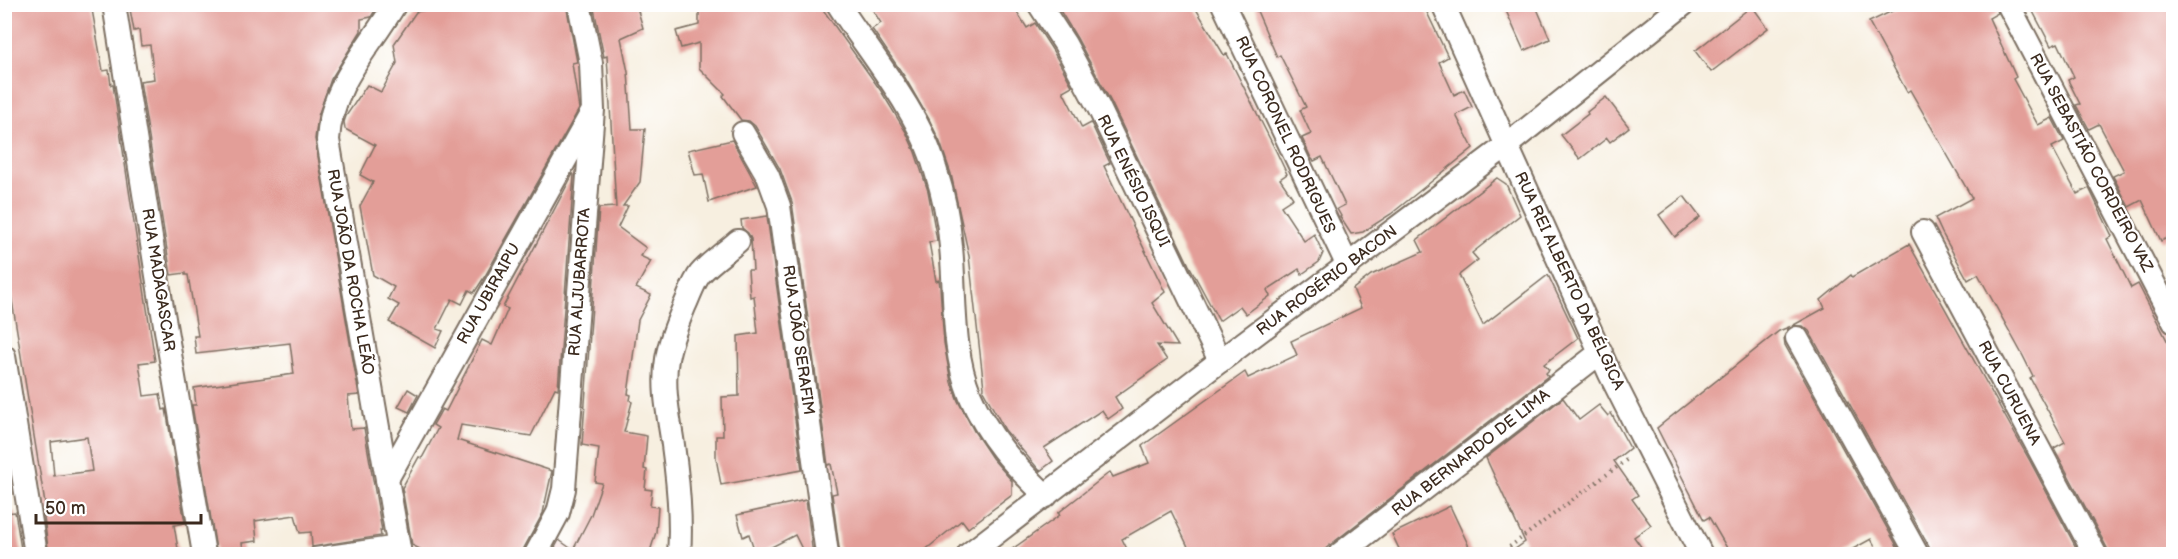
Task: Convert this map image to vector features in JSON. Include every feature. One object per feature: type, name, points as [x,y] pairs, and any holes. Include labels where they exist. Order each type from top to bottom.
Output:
[{"type":"street","name":"RUA MADAGASCAR","points":[[114,4],[204,555]]},
{"type":"street","name":"RUA JOÃO DA ROCHA LEÃO","points":[[395,4],[352,69],[337,98],[329,119],[328,140],[399,548]]},
{"type":"street","name":"RUA ALJUBARROTA","points":[[536,555],[558,513],[564,489],[593,110],[591,63],[579,4]]},
{"type":"street","points":[[838,4],[912,115],[935,165],[948,220],[957,342],[970,394],[994,438],[1014,465],[1046,496]]},
{"type":"street","name":"RUA ENÉSIO ISQUI","points":[[1039,4],[1065,44],[1099,108],[1220,361]]},
{"type":"street","name":"RUA CORONEL RODRIGUES","points":[[1223,4],[1348,266]]},
{"type":"street","name":"RUA REI ALBERTO DA BÉLGICA","points":[[1443,4],[1601,352],[1701,555]]},
{"type":"street","name":"RUA ROGÉRIO BACON","points":[[969,555],[1220,361],[1507,145],[1684,4]]},
{"type":"street","name":"RUA SEBASTIÃO CORDEIRO VAZ","points":[[2008,4],[2174,322]]},
{"type":"street","name":"RUA UBIRAIPU","points":[[387,479],[593,110]]},
{"type":"street","name":"RUA JOÃO SERAFIM","points":[[742,133],[768,176],[779,206],[827,555]]},
{"type":"street","name":"RUA CURUENA","points":[[1923,232],[2094,555]]},
{"type":"street","points":[[679,555],[681,537],[678,483],[665,394],[667,361],[678,321],[699,276],[708,265],[721,258],[738,241]]},
{"type":"street","points":[[1797,338],[1917,555]]},
{"type":"street","name":"RUA BERNARDO DE LIMA","points":[[1340,555],[1601,352]]},
{"type":"street","points":[[4,356],[36,555]]},
{"type":"lane","points":[[315,555],[399,548]]},
{"type":"path","points":[[1500,555],[1647,446]]},
{"type":"building","points":[[4,4],[91,4],[103,71],[109,70],[111,85],[113,85],[155,361],[139,363],[144,396],[160,394],[163,410],[166,409],[185,523],[174,525],[179,555],[49,555],[43,510],[46,510],[4,251]],"holes":[[[87,437],[92,471],[54,476],[51,442]]]},
{"type":"building","points":[[129,4],[379,4],[371,17],[361,19],[361,31],[331,79],[318,116],[315,139],[359,395],[348,396],[351,429],[364,428],[381,536],[312,547],[311,532],[300,533],[295,515],[255,521],[257,541],[242,543],[244,555],[217,555],[192,405],[196,405],[194,388],[294,374],[290,343],[196,354],[194,336],[198,336],[188,275],[185,273],[171,275],[140,81],[154,79],[150,45],[141,46],[139,30],[134,31]]},
{"type":"building","points":[[435,4],[566,4],[577,62],[572,63],[579,109],[474,293],[469,290],[462,304],[452,299],[437,329],[443,331],[435,348],[389,322],[399,305],[388,299],[394,287],[373,275],[360,206],[373,182],[360,175],[375,145],[345,129],[344,122],[367,85],[381,92],[397,63],[394,44],[416,12],[436,8]]},
{"type":"building","points":[[593,4],[636,4],[643,28],[621,38],[628,72],[632,129],[645,129],[640,182],[623,206],[628,206],[618,227],[646,248],[640,256],[651,261],[636,288],[651,295],[638,320],[628,394],[631,395],[632,402],[624,432],[647,436],[645,489],[652,490],[650,506],[658,507],[656,532],[649,555],[551,555],[559,540],[573,550],[591,515],[602,483],[595,482],[599,448],[582,445],[599,208],[616,207],[607,56],[604,57]]},
{"type":"building","points":[[699,4],[819,4],[881,91],[906,132],[915,152],[928,191],[937,241],[929,242],[936,281],[939,280],[944,343],[951,382],[974,431],[992,458],[1012,481],[1012,495],[968,528],[962,520],[919,555],[840,555],[832,494],[837,493],[831,464],[828,465],[792,202],[780,169],[755,126],[749,121],[741,120],[723,96],[725,94],[699,68],[699,43],[681,48],[676,31],[699,25]]},
{"type":"building","points":[[869,4],[1012,4],[1027,28],[1035,23],[1072,86],[1063,91],[1082,128],[1091,123],[1110,163],[1104,166],[1165,292],[1152,303],[1178,346],[1157,345],[1167,360],[1115,397],[1122,409],[1108,419],[1102,410],[1044,448],[1053,461],[1040,471],[1005,430],[983,390],[969,256],[951,174],[929,119],[904,76],[872,29],[881,23]]},
{"type":"building","points":[[1067,4],[1193,4],[1224,55],[1227,54],[1276,151],[1287,174],[1280,179],[1293,198],[1281,206],[1304,241],[1314,234],[1323,253],[1319,262],[1302,274],[1299,269],[1267,290],[1270,296],[1246,314],[1240,306],[1219,321],[1189,265],[1111,102],[1059,9]]},
{"type":"building","points":[[1254,4],[1423,4],[1448,57],[1439,62],[1454,95],[1464,90],[1472,107],[1456,115],[1473,148],[1391,214],[1363,232],[1351,234],[1337,209],[1345,205],[1322,157],[1314,161],[1302,138],[1311,134],[1300,110],[1306,107],[1280,55],[1277,57]]},
{"type":"building","points":[[1503,4],[1535,4],[1550,39],[1524,51]]},
{"type":"building","points":[[1907,4],[1995,4],[1998,13],[1989,18],[2016,77],[2013,79],[2038,125],[2052,118],[2064,141],[2052,147],[2077,194],[2089,188],[2112,236],[2107,239],[2131,288],[2138,284],[2174,354],[2174,555],[2108,555],[2107,548],[2054,448],[2065,442],[2030,378],[2033,376],[2023,356],[1978,274],[1968,280],[1942,233],[1935,218],[1972,198],[1910,90],[1907,92],[1869,22]]},
{"type":"building","points":[[2029,4],[2174,4],[2174,235],[2161,241],[2142,200],[2129,207],[2113,176],[2124,171],[2099,124],[2089,129],[2076,105],[2080,104],[2068,80],[2074,77],[2058,43],[2051,46]]},
{"type":"building","points":[[1752,6],[1768,28],[1711,72],[1695,51]]},
{"type":"building","points":[[1606,97],[1629,127],[1610,142],[1607,138],[1580,159],[1561,135]]},
{"type":"building","points":[[732,140],[757,186],[709,202],[703,174],[695,175],[688,150]]},
{"type":"building","points":[[573,174],[558,389],[555,388],[531,436],[461,425],[457,440],[552,471],[543,513],[524,548],[523,555],[431,555],[412,545],[402,488],[419,457],[422,458],[438,428],[433,425],[442,409],[446,411],[482,340],[492,345],[508,309],[503,307]]},
{"type":"building","points":[[1497,178],[1506,184],[1520,215],[1472,253],[1478,260],[1459,275],[1483,325],[1548,275],[1578,338],[1544,364],[1549,370],[1546,373],[1548,376],[1318,555],[1226,555],[1223,548],[1211,555],[1192,555],[1171,511],[1122,539],[1130,555],[1060,555],[1058,550],[1049,555],[1004,555],[1060,515],[1058,513],[1110,472],[1113,477],[1149,463],[1142,446],[1245,372],[1248,378],[1297,355],[1291,341],[1361,308],[1353,289],[1371,275],[1423,252],[1417,240]]},
{"type":"building","points":[[1684,196],[1700,217],[1675,237],[1659,215]]},
{"type":"building","points":[[767,216],[802,470],[721,485],[716,458],[716,436],[723,436],[722,397],[739,396],[738,336],[758,333],[754,296],[750,297],[748,270],[753,270],[751,239],[742,228],[741,220]]},
{"type":"building","points":[[1909,244],[2080,555],[1930,555],[1929,547],[1809,331],[1803,326],[1792,326],[1825,308],[1821,300],[1851,275],[1852,277]]},
{"type":"building","points":[[1789,327],[1784,337],[1785,345],[1902,555],[1880,555],[1871,539],[1842,555],[1731,555],[1709,517],[1704,520],[1657,428],[1779,331]]},
{"type":"building","points":[[408,389],[418,395],[409,412],[398,407]]},
{"type":"building","points":[[1563,398],[1579,420],[1599,405],[1608,416],[1611,413],[1630,448],[1614,461],[1638,495],[1632,499],[1651,525],[1634,537],[1647,555],[1507,555],[1525,542],[1486,458]]},
{"type":"building","points":[[806,500],[813,555],[805,555],[795,535],[756,555],[749,534],[743,537],[737,515]]},
{"type":"building","points":[[1450,506],[1473,555],[1402,555],[1392,534]]},
{"type":"building","points":[[15,512],[22,555],[4,555],[4,513]]}]
